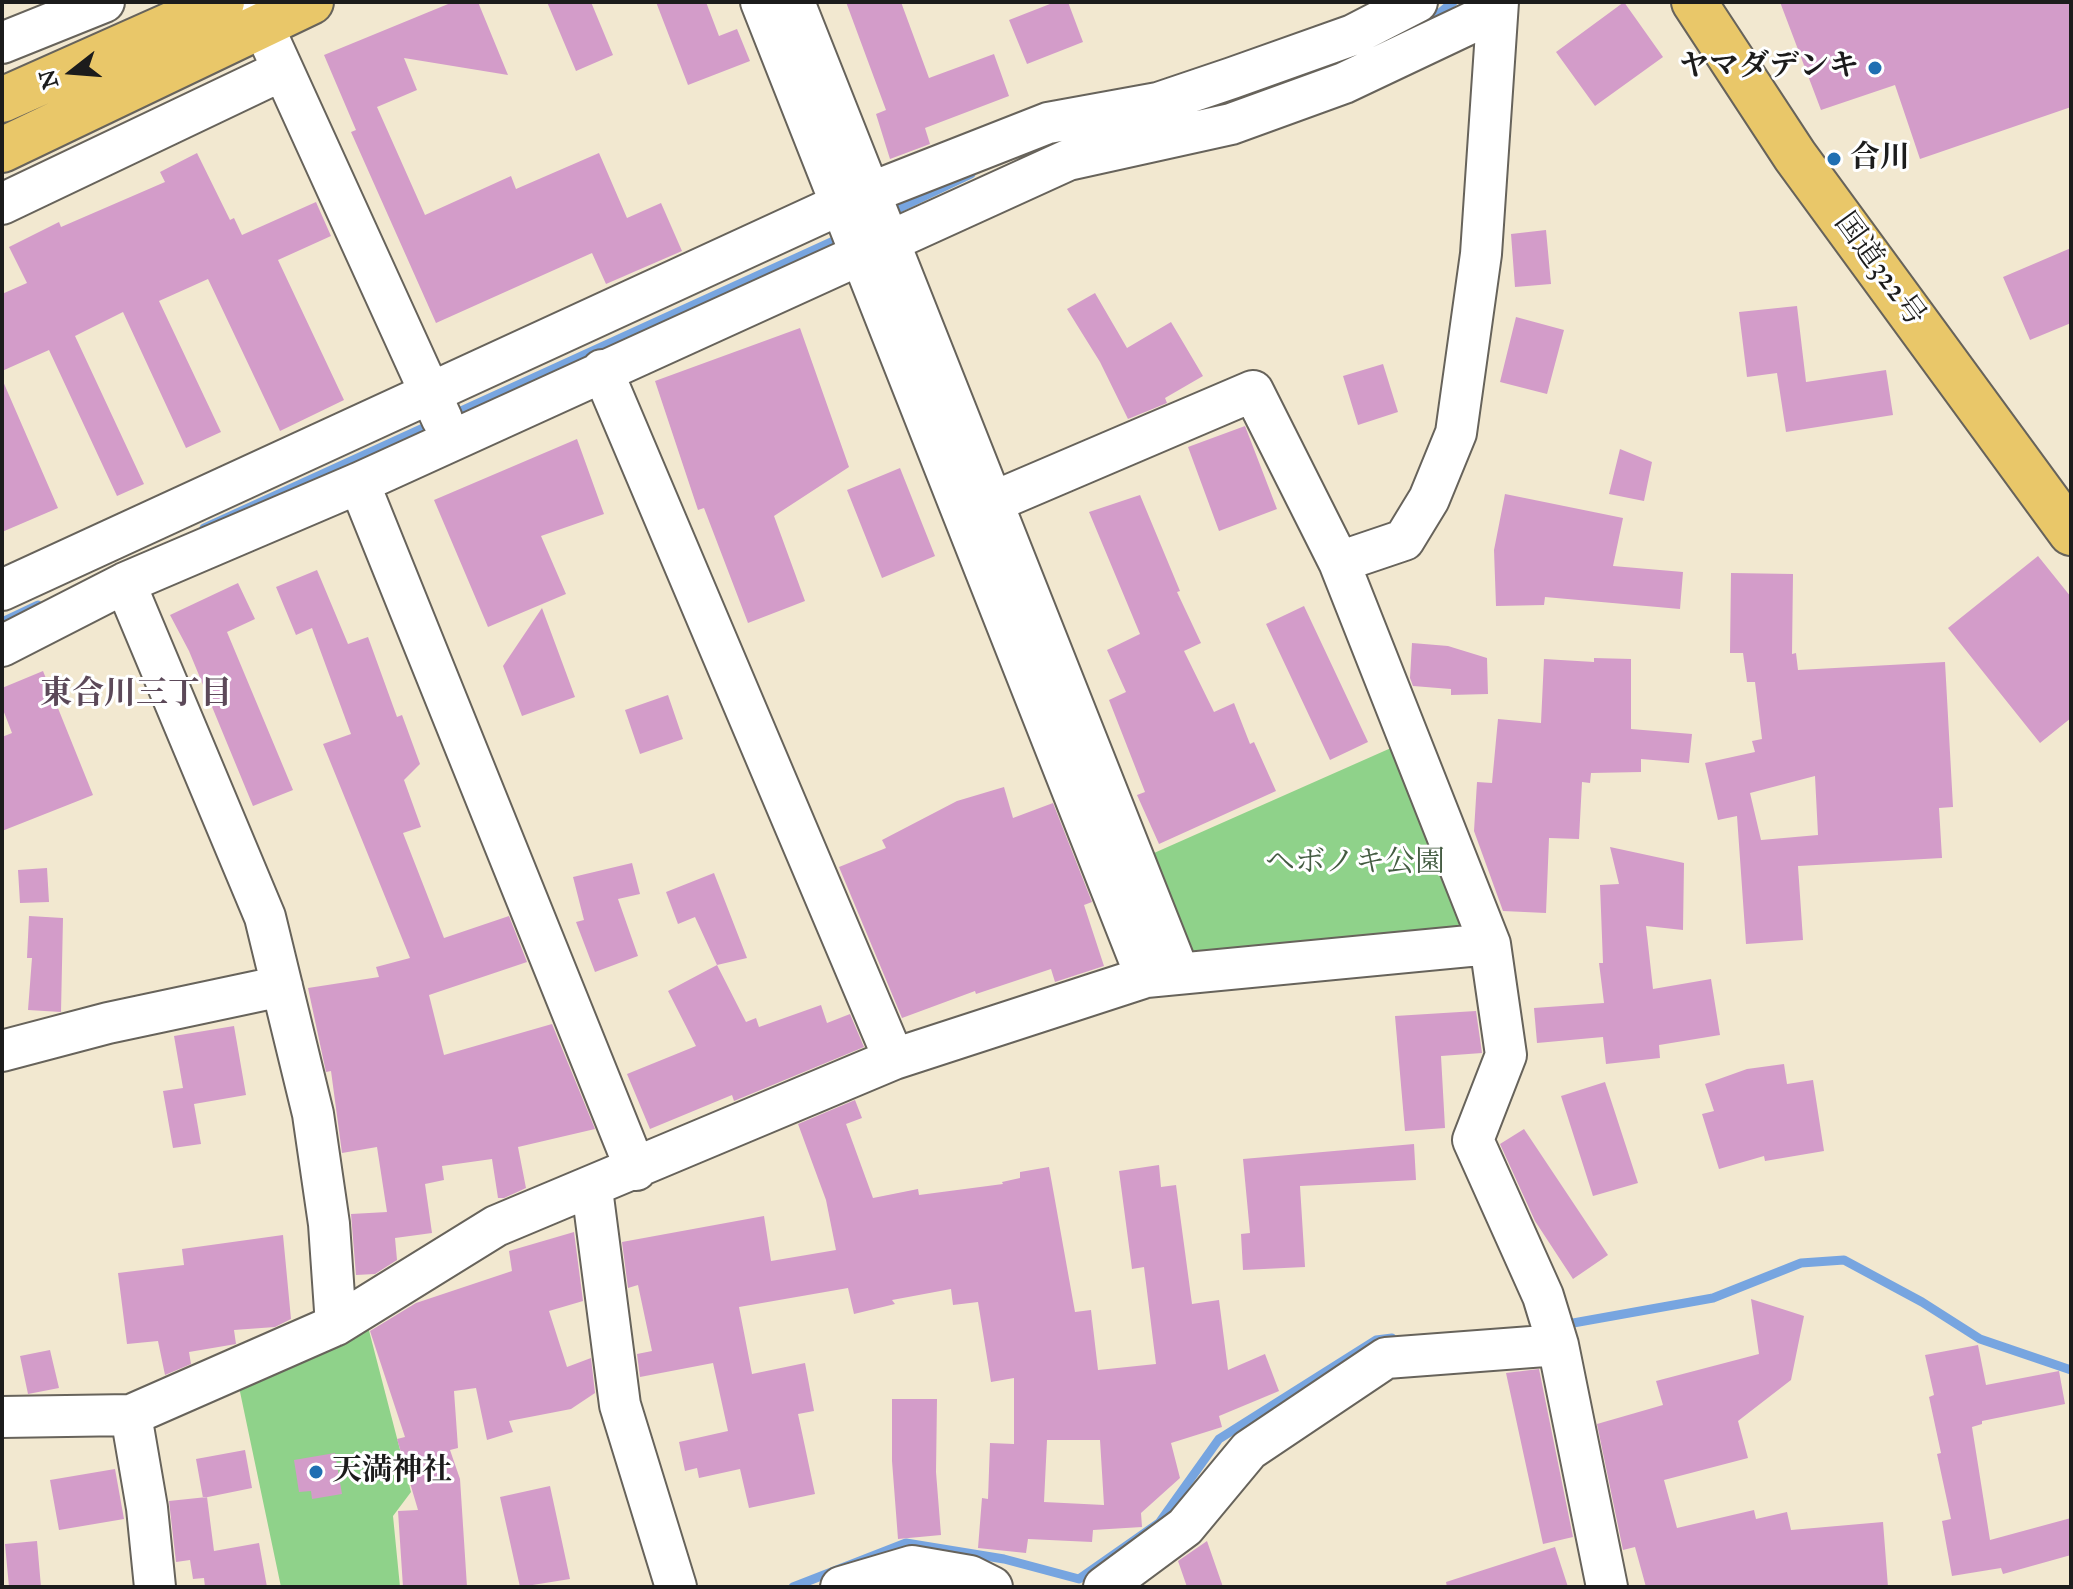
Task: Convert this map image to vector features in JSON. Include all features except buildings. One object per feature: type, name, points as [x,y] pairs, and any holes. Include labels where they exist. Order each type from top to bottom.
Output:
[{"type":"highway","points":[[2,100],[222,2]]},
{"type":"highway","points":[[2,150],[257,13],[311,2]]},
{"type":"highway","name":"国道322号","points":[[1694,2],[1795,156],[2071,533]]},
{"type":"street","points":[[2,43],[104,2]]},
{"type":"street","points":[[761,2],[856,202],[980,508],[1162,975]]},
{"type":"street","points":[[794,2],[856,202]]},
{"type":"street","points":[[2,590],[856,202],[1048,123],[1158,103],[1353,35],[1417,2]]},
{"type":"street","points":[[2,646],[125,583],[359,483],[873,244],[1068,160],[1231,124],[1344,83],[1497,6]]},
{"type":"street","points":[[1339,562],[1404,540],[1429,499],[1456,433],[1481,254],[1497,6]]},
{"type":"street","points":[[257,13],[452,441]]},
{"type":"street","points":[[2,204],[283,70]]},
{"type":"street","points":[[602,370],[894,1059]]},
{"type":"street","points":[[980,508],[1253,391],[1339,562],[1490,944],[1506,1055],[1473,1140],[1543,1296],[1558,1345],[1607,1587]]},
{"type":"street","points":[[359,483],[636,1170]]},
{"type":"street","points":[[125,583],[265,917],[313,1114],[329,1224],[336,1325]]},
{"type":"street","points":[[2,1417],[131,1415],[336,1325],[496,1226],[592,1189],[894,1059],[1162,975],[1490,944]]},
{"type":"street","points":[[2,1051],[108,1023],[282,986]]},
{"type":"street","points":[[592,1189],[620,1405],[676,1587]]},
{"type":"street","points":[[1104,1587],[1185,1527],[1249,1450],[1386,1358],[1558,1345]]},
{"type":"street","points":[[131,1415],[147,1508],[155,1587]]},
{"type":"street","points":[[841,1587],[912,1566],[977,1583]]},
{"type":"green space","name":"ヘボノキ公園","points":[[1409,740],[1490,944],[1160,974],[1127,865]]},
{"type":"green space","points":[[366,1319],[411,1492],[393,1516],[400,1587],[281,1587],[235,1368]]},
{"type":"waterway","points":[[1387,39],[1429,22],[1453,2]]},
{"type":"waterway","points":[[887,214],[971,174]]},
{"type":"waterway","points":[[452,415],[842,237]]},
{"type":"waterway","points":[[204,528],[434,423]]},
{"type":"waterway","points":[[2,622],[38,605]]},
{"type":"waterway","points":[[1562,1325],[1713,1298],[1801,1263],[1844,1260],[1922,1302],[1980,1339],[2071,1370]]},
{"type":"waterway","points":[[793,1587],[906,1543],[1004,1559],[1079,1579],[1159,1523],[1219,1439],[1376,1340],[1392,1338]]},
{"type":"place","name":"ヤマダデンキ","points":[[1875,68]]},
{"type":"place","name":"合川","points":[[1834,159]]},
{"type":"place","name":"天満神社","points":[[316,1472]]},
{"type":"district","name":"東合川三丁目","points":[[136,695]]}]
